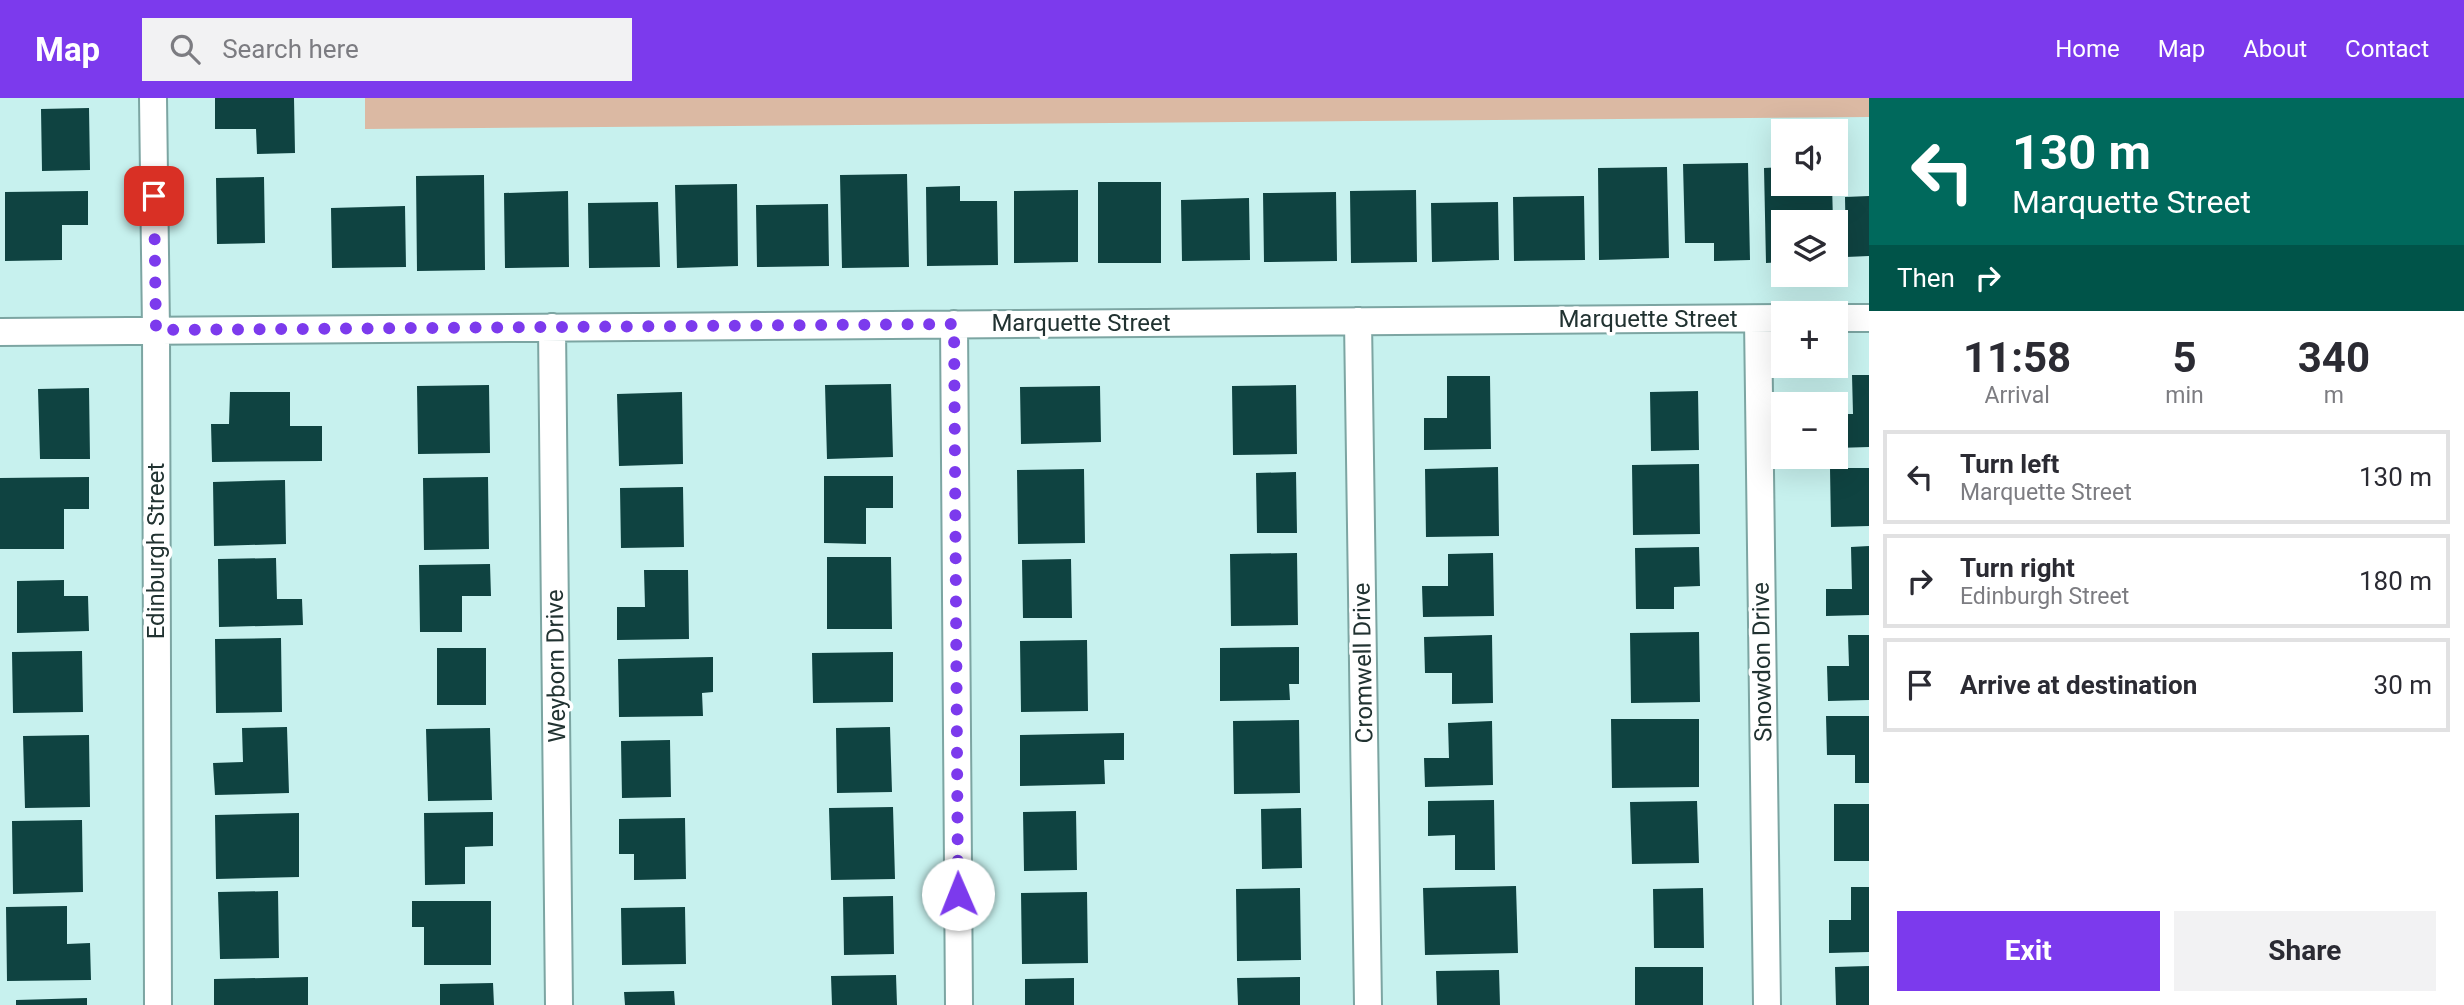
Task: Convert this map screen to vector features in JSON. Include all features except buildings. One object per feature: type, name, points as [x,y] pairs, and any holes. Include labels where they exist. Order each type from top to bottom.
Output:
[{"type":"street","name":"Edinburgh Street","points":[[153,98],[158,1005]]},
{"type":"street","points":[[1848,318],[1869,318]]},
{"type":"street","name":"Marquette Street","points":[[0,332],[1770,319]]},
{"type":"street","name":"Snowdon Drive","points":[[1766,1005],[1770,319]]},
{"type":"street","name":"Cromwell Drive","points":[[1357,321],[1368,1005]]},
{"type":"street","points":[[954,324],[959,1005]]},
{"type":"street","name":"Weyborn Drive","points":[[552,327],[559,1005]]},
{"type":"shaded area","points":[[365,98],[1869,98],[1869,117],[365,129]]},
{"type":"route","points":[[154,196],[156,330],[954,324],[958,894]]}]
